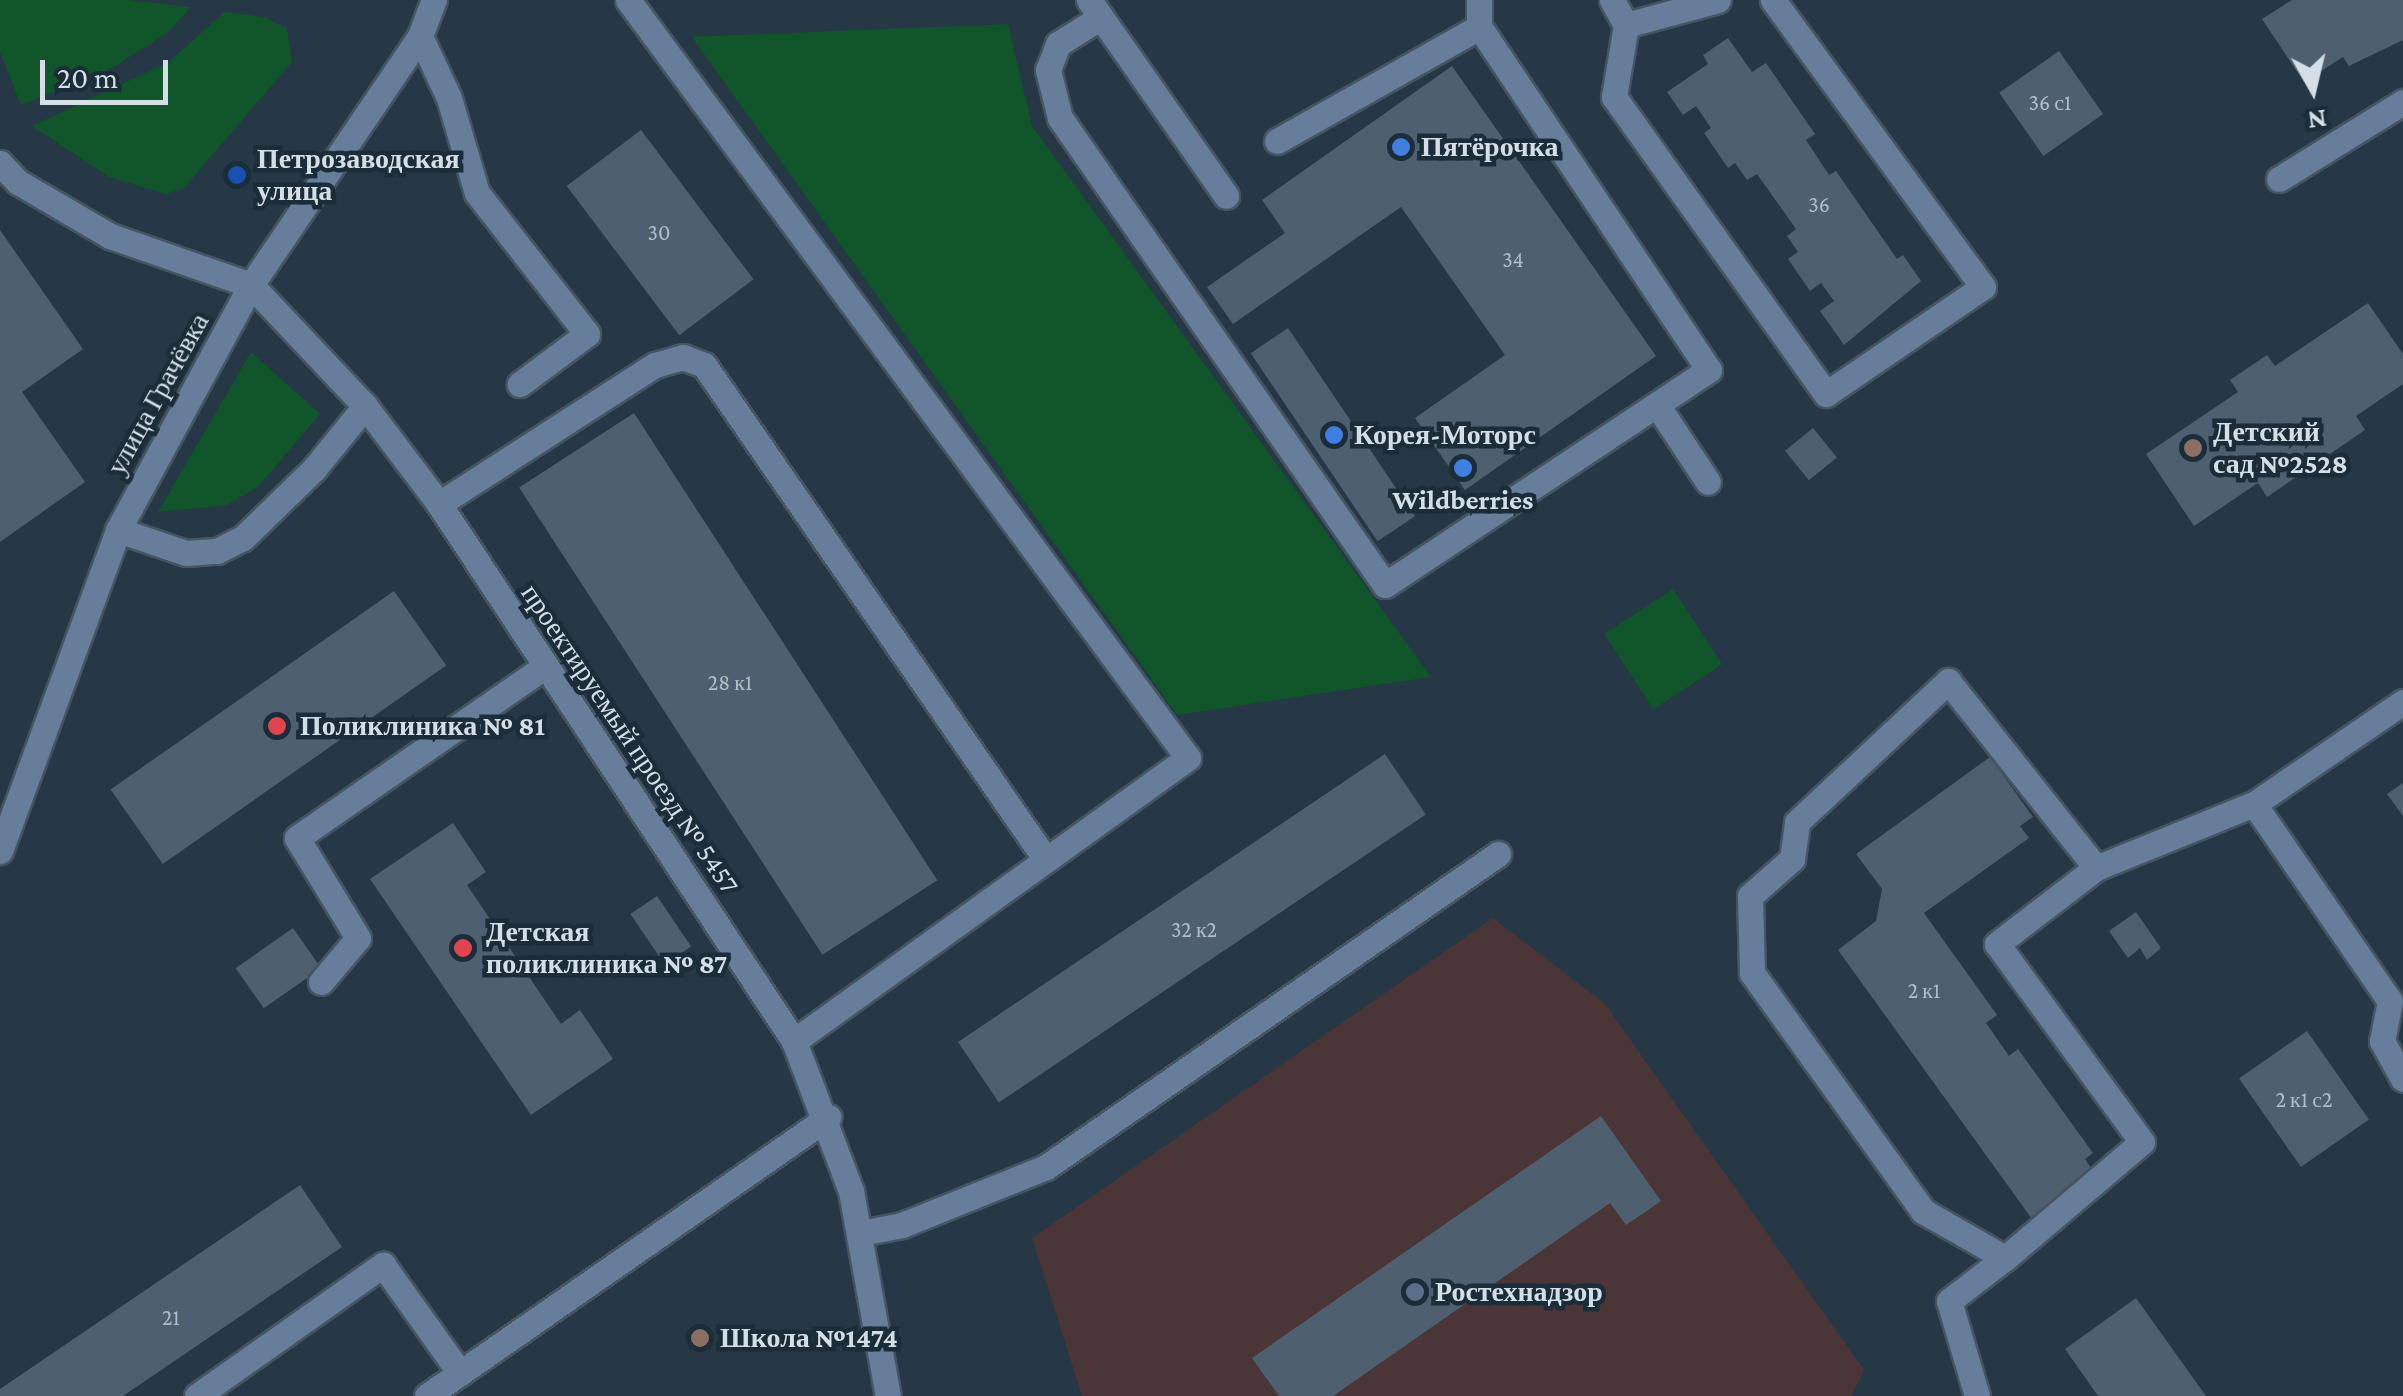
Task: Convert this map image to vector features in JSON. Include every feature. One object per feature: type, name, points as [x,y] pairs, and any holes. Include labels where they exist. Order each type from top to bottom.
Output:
[{"type":"street","name":"улица Грачёвка","points":[[0,851],[118,530],[251,285],[420,36],[434,0]]},
{"type":"street","points":[[628,0],[1188,758],[1044,857],[794,1041]]},
{"type":"street","points":[[1226,196],[1095,8],[1058,44],[1048,70],[1060,118],[1385,585],[1710,370],[1479,27],[1479,0]]},
{"type":"street","points":[[1612,0],[1626,25],[1614,97],[1826,394],[1982,287],[1773,0]]},
{"type":"street","points":[[1626,25],[1718,0]]},
{"type":"street","points":[[1277,141],[1479,27]]},
{"type":"street","points":[[420,36],[449,98],[477,193],[586,334],[520,384]]},
{"type":"street","points":[[2279,179],[2403,102]]},
{"type":"street","points":[[0,163],[18,182],[110,236],[251,285]]},
{"type":"street","name":"проектируемый проезд № 5457","points":[[251,285],[365,406],[439,504],[794,1041],[828,1117],[861,1233],[888,1396]]},
{"type":"street","points":[[439,504],[654,366],[683,357],[704,365],[1044,857]]},
{"type":"street","points":[[1657,404],[1708,482]]},
{"type":"street","points":[[118,530],[186,553],[217,552],[243,538],[314,469],[365,406]]},
{"type":"street","points":[[321,982],[358,938],[297,838],[545,666]]},
{"type":"street","points":[[2004,1258],[1923,1211],[1752,973],[1750,896],[1792,858],[1797,822],[1948,681],[2096,868]]},
{"type":"street","points":[[1977,1396],[1949,1301],[2142,1142],[1997,944],[2096,868],[2254,804],[2403,702]]},
{"type":"street","points":[[2254,804],[2396,996],[2382,1041],[2403,1079]]},
{"type":"street","points":[[861,1233],[902,1226],[1046,1167],[1498,854]]},
{"type":"street","points":[[427,1396],[828,1117]]},
{"type":"street","points":[[197,1396],[383,1265],[460,1373]]},
{"type":"shaded area","points":[[1493,918],[1605,1004],[1864,1370],[1851,1396],[1082,1396],[1032,1238]]},
{"type":"green space","points":[[0,0],[129,0],[191,7],[170,31],[112,68],[21,105],[0,52]]},
{"type":"green space","points":[[224,12],[265,17],[287,29],[292,62],[184,188],[166,194],[109,177],[32,126],[169,62]]},
{"type":"green space","points":[[1008,24],[1032,126],[1431,677],[1177,715],[692,37]]},
{"type":"green space","points":[[251,352],[320,414],[259,486],[227,505],[158,512]]},
{"type":"green space","points":[[1673,589],[1722,664],[1653,709],[1604,634]]},
{"type":"building","points":[[2292,0],[2403,0],[2403,40],[2349,66],[2343,57],[2304,82],[2262,19]]},
{"type":"building","points":[[1728,38],[1752,72],[1766,63],[1815,134],[1806,140],[1829,175],[1836,171],[1897,259],[1903,255],[1921,281],[1844,345],[1820,311],[1834,301],[1821,283],[1810,291],[1788,259],[1798,252],[1787,236],[1796,229],[1757,174],[1747,180],[1735,163],[1728,168],[1704,133],[1711,128],[1696,106],[1683,115],[1667,92],[1708,64],[1703,55]]},
{"type":"building","points":[[2059,51],[2103,114],[2043,156],[1999,93]]},
{"type":"building","points":[[1452,66],[1656,356],[1465,490],[1415,418],[1505,355],[1401,207],[1233,324],[1207,287],[1285,233],[1262,200]]},
{"type":"building","points":[[641,130],[754,279],[679,335],[567,186]]},
{"type":"building","points":[[0,230],[83,349],[22,392],[85,482],[0,542]]},
{"type":"building","points":[[2368,303],[2403,354],[2403,384],[2356,416],[2365,430],[2267,497],[2258,483],[2194,526],[2146,454],[2238,392],[2230,380],[2267,355],[2275,366]]},
{"type":"building","name":"Корея-Моторс","points":[[1288,328],[1415,516],[1378,541],[1251,353]]},
{"type":"building","points":[[634,413],[937,880],[822,955],[519,488]]},
{"type":"building","points":[[1813,428],[1837,458],[1809,480],[1785,451]]},
{"type":"building","name":"Поликлиника № 81","points":[[394,591],[446,666],[163,864],[111,789]]},
{"type":"building","points":[[1385,754],[1426,815],[999,1103],[958,1042]]},
{"type":"building","points":[[1990,757],[2033,817],[2020,826],[2029,838],[1924,913],[1997,1015],[1986,1023],[2009,1056],[2018,1049],[2093,1153],[2085,1159],[2095,1174],[2032,1219],[1838,950],[1876,921],[1882,889],[1856,854]]},
{"type":"building","points":[[2403,783],[2403,816],[2387,794]]},
{"type":"building","name":"Детская поликлиника № 87","points":[[453,823],[486,872],[467,885],[561,1024],[580,1010],[613,1059],[531,1115],[370,879]]},
{"type":"building","points":[[657,896],[691,947],[665,964],[630,914]]},
{"type":"building","points":[[2136,912],[2161,948],[2147,960],[2140,948],[2128,958],[2109,931]]},
{"type":"building","points":[[293,928],[321,968],[264,1008],[236,968]]},
{"type":"building","points":[[2307,1031],[2369,1119],[2301,1167],[2239,1079]]},
{"type":"building","name":"Ростехнадзор","points":[[1601,1116],[1661,1201],[1626,1225],[1610,1203],[1333,1396],[1279,1396],[1252,1358]]},
{"type":"building","points":[[300,1185],[342,1247],[123,1396],[0,1396],[0,1389]]},
{"type":"building","points":[[2136,1298],[2206,1396],[2098,1396],[2065,1349]]},
{"type":"place","name":"Пятёрочка","points":[[1401,147]]},
{"type":"place","name":"Петрозаводская улица","points":[[237,175]]},
{"type":"place","name":"Корея-Моторс","points":[[1334,435]]},
{"type":"place","name":"Детский сад №2528","points":[[2193,448]]},
{"type":"place","name":"Wildberries","points":[[1463,468]]},
{"type":"place","name":"Поликлиника № 81","points":[[277,726]]},
{"type":"place","name":"Детская поликлиника № 87","points":[[463,948]]},
{"type":"place","name":"Ростехнадзор","points":[[1415,1292]]},
{"type":"place","name":"Школа №1474","points":[[700,1338]]}]
